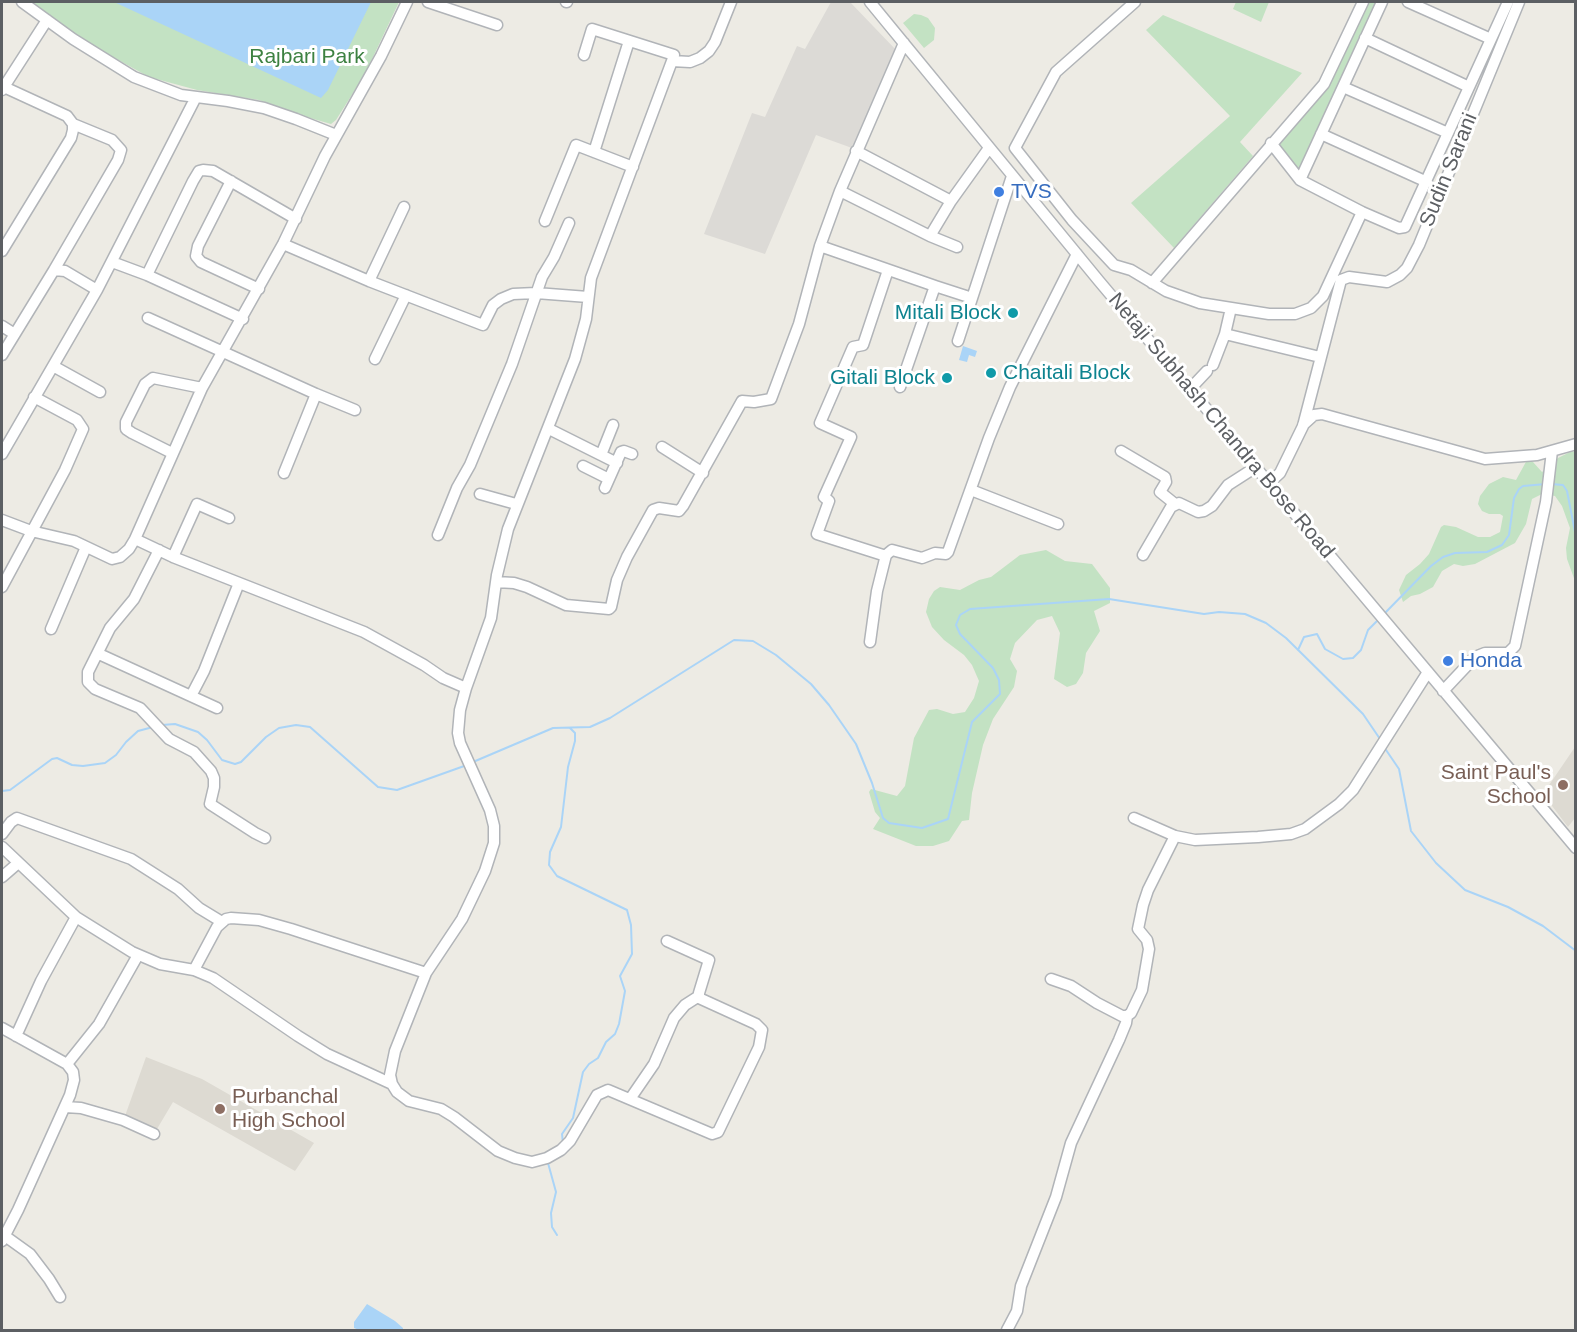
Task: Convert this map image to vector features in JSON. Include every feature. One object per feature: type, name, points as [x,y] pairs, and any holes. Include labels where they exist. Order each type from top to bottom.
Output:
[{"type":"street","points":[[22,2],[73,39],[134,77],[170,92],[264,108],[336,135]]},
{"type":"street","points":[[2,520],[31,531],[67,539],[106,557],[116,559],[125,554],[135,539],[202,388],[243,319],[283,244],[336,135],[381,56],[407,2]]},
{"type":"street","points":[[428,2],[497,25]]},
{"type":"street","points":[[672,61],[690,62],[709,51],[731,2]]},
{"type":"street","points":[[1002,164],[1015,148],[1056,72],[1135,2]]},
{"type":"street","points":[[1152,283],[1271,142],[1324,84],[1362,2]]},
{"type":"street","points":[[1300,180],[1382,2]]},
{"type":"street","points":[[1408,2],[1494,42]]},
{"type":"street","points":[[1271,142],[1300,180],[1362,212],[1403,228],[1408,224],[1469,87],[1494,42],[1507,2]]},
{"type":"street","name":"Sudin Sarani","points":[[1320,357],[1342,279],[1347,277],[1387,282],[1407,268],[1419,245],[1494,42],[1519,2]]},
{"type":"street","name":"Netaji Subhash Chandra Bose Road","points":[[874,4],[1099,281],[1575,848]]},
{"type":"street","points":[[2,355],[118,160],[121,150],[112,140],[73,124],[67,116],[3,89],[47,20]]},
{"type":"street","points":[[584,55],[592,29],[674,55],[600,253],[575,359],[549,429],[516,504],[502,554],[490,618],[466,688],[458,724],[460,743],[492,816],[495,831],[494,843],[486,871],[462,919],[426,973],[395,1051],[390,1075],[392,1084],[397,1092],[409,1101],[449,1113],[498,1151],[522,1160],[537,1161],[561,1150],[570,1140],[597,1095],[608,1090],[712,1134],[721,1128],[759,1047],[762,1030],[756,1024],[704,1001],[699,996]]},
{"type":"street","points":[[1365,38],[1469,87]]},
{"type":"street","points":[[594,152],[629,41]]},
{"type":"street","points":[[496,582],[514,583],[527,587],[566,605],[609,609],[617,580],[627,557],[653,510],[659,508],[679,511],[689,498],[742,401],[754,402],[771,399],[799,324],[820,246],[840,191],[904,43]]},
{"type":"street","points":[[1343,87],[1448,133]]},
{"type":"street","points":[[2,454],[97,291],[196,97]]},
{"type":"street","points":[[2,251],[71,138],[73,124]]},
{"type":"street","points":[[1321,134],[1427,182]]},
{"type":"street","points":[[545,222],[576,145],[633,167]]},
{"type":"street","points":[[930,236],[951,201],[989,148]]},
{"type":"street","points":[[1015,148],[1071,220],[1114,265],[1131,270],[1166,291],[1200,303],[1269,314],[1287,314],[1311,308],[1323,296],[1331,282],[1362,212]]},
{"type":"street","points":[[856,151],[951,201]]},
{"type":"street","points":[[147,274],[199,171],[208,169],[296,219]]},
{"type":"street","points":[[958,341],[1012,176]]},
{"type":"street","points":[[231,182],[198,246],[196,256],[201,262],[259,289]]},
{"type":"street","points":[[840,191],[957,247]]},
{"type":"street","points":[[369,281],[404,207]]},
{"type":"street","points":[[438,535],[452,498],[470,465],[516,352],[536,293],[569,223]]},
{"type":"street","points":[[283,244],[406,296],[483,325],[493,305],[513,294],[536,293],[588,297]]},
{"type":"street","points":[[820,246],[972,298]]},
{"type":"street","points":[[870,642],[877,591],[886,556],[892,550],[922,558],[935,553],[946,554],[1010,387],[1077,254]]},
{"type":"street","points":[[112,262],[147,274],[243,319]]},
{"type":"street","points":[[1099,281],[1114,265]]},
{"type":"street","points":[[54,270],[65,271],[97,291]]},
{"type":"street","points":[[886,556],[817,534],[829,501],[824,497],[851,437],[820,423],[853,347],[862,345],[888,270]]},
{"type":"street","points":[[900,387],[935,286]]},
{"type":"street","points":[[375,359],[406,296]]},
{"type":"street","points":[[1190,389],[1210,368],[1225,334],[1231,308]]},
{"type":"street","points":[[148,318],[356,410]]},
{"type":"street","points":[[2,326],[13,333]]},
{"type":"street","points":[[1225,334],[1320,357],[1303,426],[1280,473],[1269,483]]},
{"type":"street","points":[[53,366],[100,392]]},
{"type":"street","points":[[172,453],[129,431],[126,422],[145,384],[153,378],[202,388]]},
{"type":"street","points":[[284,473],[316,394]]},
{"type":"street","points":[[2,587],[65,470],[83,429],[77,420],[34,397]]},
{"type":"street","points":[[1307,410],[1485,459],[1537,455],[1575,444]]},
{"type":"street","points":[[1303,426],[1314,415],[1322,414]]},
{"type":"street","points":[[601,455],[613,425]]},
{"type":"street","points":[[549,429],[617,463]]},
{"type":"street","points":[[662,447],[703,473]]},
{"type":"street","points":[[590,450],[581,470],[607,484],[621,452],[632,454]]},
{"type":"street","points":[[1120,450],[1166,477],[1166,482],[1160,492],[1175,504],[1184,505],[1198,512],[1212,506],[1228,485],[1256,468]]},
{"type":"street","points":[[1443,691],[1475,657],[1485,652],[1508,653],[1515,646],[1549,485],[1552,451]]},
{"type":"street","points":[[971,490],[1058,524]]},
{"type":"street","points":[[480,494],[516,504]]},
{"type":"street","points":[[173,557],[198,504],[229,518]]},
{"type":"street","points":[[1143,555],[1166,513],[1175,504]]},
{"type":"street","points":[[135,539],[173,557],[364,632],[443,678],[466,688]]},
{"type":"street","points":[[51,630],[86,547]]},
{"type":"street","points":[[159,550],[134,599],[113,623],[88,672],[87,679],[89,684],[136,705],[168,739],[194,752],[211,771],[214,783],[210,804],[265,838]]},
{"type":"street","points":[[190,696],[204,671],[239,583]]},
{"type":"street","points":[[99,654],[217,708]]},
{"type":"street","points":[[1134,818],[1175,836],[1211,841],[1291,834],[1305,829],[1339,804],[1353,790],[1428,672]]},
{"type":"street","points":[[2,834],[11,822],[19,819],[131,859],[178,889],[199,908],[222,922]]},
{"type":"street","points":[[1007,1330],[1017,1311],[1021,1286],[1056,1197],[1071,1143],[1126,1023],[1127,1016],[1136,1005],[1145,978],[1148,944],[1138,926],[1148,890],[1175,836]]},
{"type":"street","points":[[2,848],[76,917],[138,955],[167,966],[194,970],[217,981],[327,1054],[392,1084]]},
{"type":"street","points":[[2,877],[17,864]]},
{"type":"street","points":[[16,1036],[41,981],[76,917]]},
{"type":"street","points":[[194,970],[222,922],[231,918],[259,920],[426,973]]},
{"type":"street","points":[[630,1099],[654,1064],[674,1018],[685,1005],[699,996],[709,960],[667,941]]},
{"type":"street","points":[[67,1064],[105,1014],[138,955]]},
{"type":"street","points":[[1051,979],[1071,986],[1117,1014],[1127,1016]]},
{"type":"street","points":[[2,1028],[67,1064],[73,1072],[74,1080],[65,1107],[3,1239],[30,1254],[50,1279],[60,1298]]},
{"type":"street","points":[[65,1107],[81,1108],[123,1120],[154,1134]]},
{"type":"shaded area","points":[[831,2],[850,2],[897,51],[852,148],[816,135],[765,254],[704,234],[752,113],[765,117],[797,46],[805,49]]},
{"type":"shaded area","name":"Saint Paul's School","points":[[1575,747],[1575,818],[1568,827],[1543,794]]},
{"type":"shaded area","name":"Purbanchal High School","points":[[146,1057],[202,1079],[314,1143],[295,1171],[173,1102],[154,1134],[125,1116]]},
{"type":"green space","name":"Rajbari Park","points":[[29,2],[399,2],[365,74],[336,120],[331,124],[259,100],[197,90],[149,77],[66,31]]},
{"type":"green space","points":[[1236,2],[1269,2],[1261,22],[1233,9]]},
{"type":"green space","points":[[1363,2],[1382,2],[1300,180],[1271,143],[1324,84]]},
{"type":"green space","points":[[914,14],[928,18],[935,28],[934,40],[924,48],[903,23]]},
{"type":"green space","points":[[1163,15],[1302,73],[1240,142],[1253,156],[1174,248],[1131,203],[1230,116],[1146,30]]},
{"type":"green space","points":[[1572,451],[1575,452],[1575,581],[1567,559],[1566,548],[1570,528],[1562,506],[1555,496],[1542,494],[1532,499],[1526,524],[1515,543],[1475,564],[1463,566],[1454,564],[1442,571],[1433,587],[1403,602],[1399,590],[1406,575],[1429,554],[1441,527],[1444,525],[1456,527],[1478,537],[1490,537],[1500,532],[1503,516],[1482,511],[1478,504],[1480,496],[1489,484],[1503,477],[1516,480],[1527,460],[1533,462],[1542,472],[1558,458]]},
{"type":"green space","points":[[1046,550],[1065,561],[1092,564],[1110,588],[1110,603],[1094,611],[1100,631],[1086,653],[1083,673],[1076,684],[1067,687],[1054,679],[1060,633],[1052,616],[1037,620],[1015,643],[1010,659],[1017,671],[1014,687],[993,719],[983,745],[972,793],[969,820],[962,821],[949,841],[933,846],[916,846],[873,829],[880,818],[875,812],[869,792],[871,789],[897,796],[905,786],[914,738],[929,710],[937,709],[953,714],[965,712],[974,698],[979,681],[972,665],[964,655],[944,640],[932,627],[926,612],[929,599],[940,587],[960,590],[979,580],[991,577],[1020,555]]},
{"type":"water","points":[[114,2],[371,2],[328,90],[321,98]]},
{"type":"water","points":[[963,346],[977,351],[975,357],[969,355],[967,362],[959,360]]},
{"type":"water","points":[[367,1304],[395,1321],[403,1330],[354,1328],[354,1322]]},
{"type":"waterway","points":[[1384,614],[1431,566],[1443,557],[1455,553],[1487,552],[1502,545],[1509,535],[1514,498],[1519,489],[1523,486],[1546,484]]},
{"type":"waterway","points":[[1551,484],[1563,485],[1567,491],[1576,537]]},
{"type":"waterway","points":[[473,762],[553,728],[590,727],[610,718],[734,640],[753,641],[776,655],[811,684],[829,705],[856,744],[883,818],[889,823],[922,828],[948,819],[972,722],[1000,694],[999,680],[993,668],[960,634],[956,625],[960,615],[970,609],[1109,599],[1204,614],[1219,612],[1245,614],[1266,623],[1286,638],[1363,714],[1380,739]]},
{"type":"waterway","points":[[1298,650],[1304,637],[1317,634],[1325,649],[1343,659],[1353,658],[1361,650],[1368,630],[1378,620]]},
{"type":"waterway","points":[[2,657],[2,663]]},
{"type":"waterway","points":[[162,725],[175,724],[198,732],[222,760],[235,764],[241,762],[266,737],[279,728],[296,725],[310,727],[378,787],[397,790],[467,765]]},
{"type":"waterway","points":[[2,791],[10,790],[52,759],[57,758],[72,765],[83,766],[105,763],[116,755],[138,731],[153,727]]},
{"type":"waterway","points":[[563,1144],[562,1134],[573,1118],[583,1072],[598,1058],[606,1042],[615,1034],[619,1024],[625,991],[620,976],[632,954],[631,925],[627,910],[557,876],[549,865],[550,852],[561,827],[568,767],[575,741],[575,733],[570,728]]},
{"type":"waterway","points":[[1384,747],[1399,769],[1411,831],[1436,863],[1465,890],[1508,907],[1543,926],[1576,951]]},
{"type":"waterway","points":[[550,1161],[548,1163],[556,1192],[551,1213],[552,1227],[557,1235]]},
{"type":"place","name":"TVS","points":[[999,192]]},
{"type":"place","name":"Mitali Block","points":[[1013,313]]},
{"type":"place","name":"Chaitali Block","points":[[991,373]]},
{"type":"place","name":"Gitali Block","points":[[947,378]]},
{"type":"place","name":"Honda","points":[[1448,661]]},
{"type":"place","name":"Saint Paul's School","points":[[1563,785]]},
{"type":"place","name":"Purbanchal High School","points":[[220,1109]]}]
